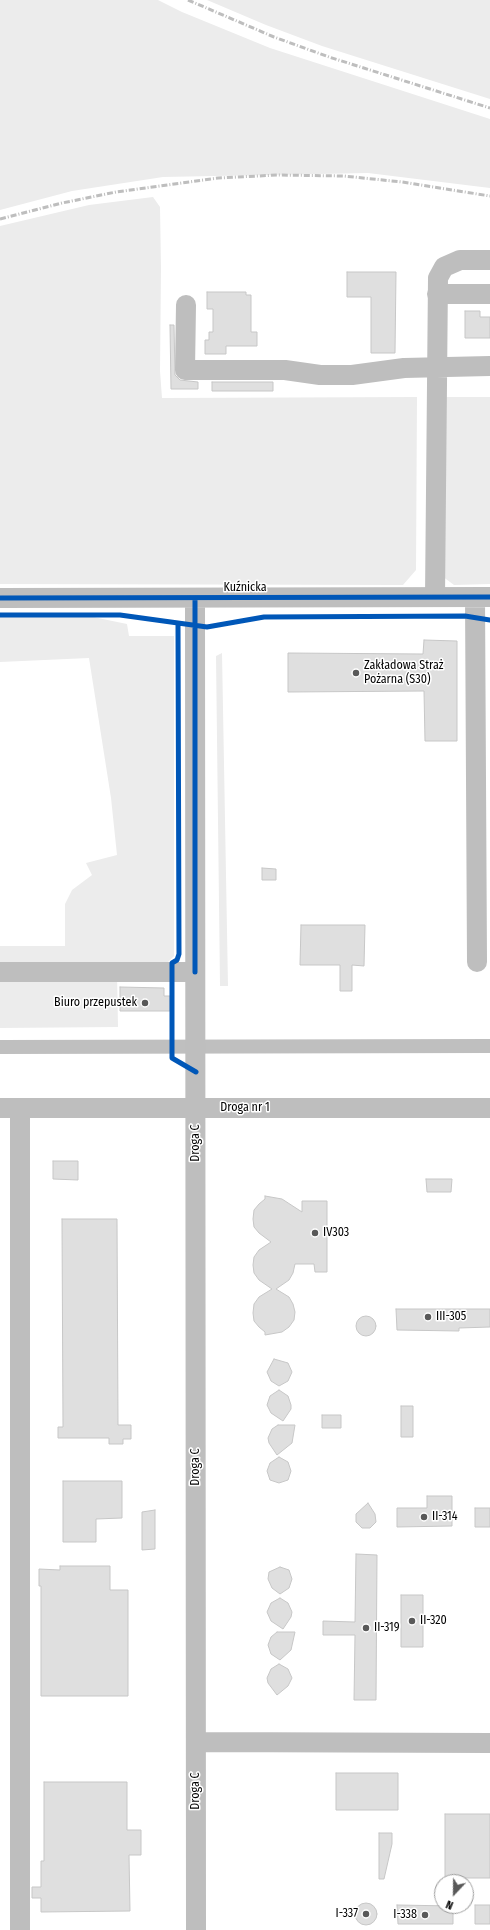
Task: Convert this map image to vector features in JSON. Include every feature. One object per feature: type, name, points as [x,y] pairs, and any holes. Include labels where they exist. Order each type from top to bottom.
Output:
[{"type":"street","points":[[435,597],[438,278],[444,267],[460,260],[490,260]]},
{"type":"street","points":[[437,294],[490,294]]},
{"type":"street","points":[[186,305],[185,370],[285,370],[320,375],[352,375],[404,368],[490,366]]},
{"type":"street","points":[[477,962],[483,597]]},
{"type":"street","name":"Kuźnicka","points":[[0,598],[195,599],[483,597]]},
{"type":"street","name":"Droga C","points":[[195,599],[196,1930]]},
{"type":"street","points":[[0,972],[196,972]]},
{"type":"street","name":"Droga nr 1","points":[[0,1108],[490,1108]]},
{"type":"street","points":[[20,1108],[20,1930]]},
{"type":"street","points":[[196,1742],[490,1743]]},
{"type":"shaded area","points":[[0,0],[158,0],[182,12],[270,48],[490,119],[490,188],[368,173],[163,177],[72,191],[0,210]]},
{"type":"shaded area","points":[[207,0],[490,0],[490,99],[322,46],[266,25]]},
{"type":"shaded area","points":[[153,197],[160,207],[160,371],[162,398],[417,397],[416,570],[403,585],[0,584],[0,226],[89,205]]},
{"type":"shaded area","points":[[444,397],[490,397],[490,584],[454,585],[442,576]]},
{"type":"shaded area","points":[[0,615],[93,617],[127,624],[129,636],[174,636],[174,956],[158,972],[117,972],[118,1027],[0,1028],[0,946],[65,946],[65,904],[72,890],[92,875],[86,863],[117,855],[111,798],[89,658],[0,662]]},
{"type":"shaded area","points":[[222,653],[228,986],[220,986],[216,656]]},
{"type":"building","points":[[347,272],[396,272],[395,353],[371,353],[371,297],[347,297]]},
{"type":"building","points":[[207,292],[246,292],[246,295],[251,295],[251,332],[257,332],[257,346],[226,346],[226,354],[205,354],[205,340],[209,340],[209,332],[213,332],[213,309],[207,309]]},
{"type":"building","points":[[465,311],[480,311],[480,317],[490,317],[490,338],[465,338]]},
{"type":"building","points":[[170,325],[174,325],[175,375],[180,380],[198,382],[198,389],[171,389]]},
{"type":"building","points":[[212,382],[273,382],[273,391],[212,391]]},
{"type":"building","name":"Zakładowa Straż Pożarna (S30)","points":[[424,640],[457,641],[457,741],[425,741],[424,691],[288,692],[288,653],[423,654]]},
{"type":"building","points":[[262,868],[276,869],[276,880],[262,880]]},
{"type":"building","points":[[301,925],[365,925],[364,966],[352,965],[352,991],[340,991],[340,965],[300,965]]},
{"type":"building","name":"Biuro przepustek","points":[[120,987],[164,988],[164,996],[170,996],[170,1011],[120,1011]]},
{"type":"building","points":[[53,1161],[78,1161],[78,1180],[53,1179]]},
{"type":"building","points":[[426,1179],[452,1179],[451,1192],[427,1192]]},
{"type":"building","points":[[265,1196],[282,1199],[302,1212],[302,1201],[327,1201],[327,1272],[315,1272],[314,1264],[295,1264],[293,1273],[289,1280],[276,1289],[289,1297],[295,1312],[294,1320],[289,1327],[282,1332],[265,1335],[265,1332],[254,1321],[254,1304],[259,1297],[272,1289],[259,1280],[254,1273],[253,1265],[254,1257],[259,1250],[271,1242],[254,1227],[253,1219],[254,1210],[265,1199]]},
{"type":"building","points":[[62,1219],[117,1219],[118,1425],[131,1425],[131,1439],[123,1439],[123,1444],[109,1444],[109,1438],[58,1438],[58,1427],[63,1427]]},
{"type":"building","name":"III-305","points":[[396,1309],[490,1309],[490,1327],[459,1328],[459,1331],[397,1330]]},
{"type":"building","points":[[366,1316],[373,1319],[376,1326],[373,1333],[366,1336],[359,1333],[356,1326],[359,1319]]},
{"type":"building","points":[[274,1359],[288,1363],[292,1372],[288,1381],[279,1386],[271,1381],[267,1372]]},
{"type":"building","points":[[279,1390],[288,1396],[291,1405],[291,1409],[283,1421],[271,1413],[267,1405],[270,1396]]},
{"type":"building","points":[[401,1406],[413,1406],[413,1437],[401,1437]]},
{"type":"building","points":[[322,1415],[341,1415],[341,1428],[322,1428]]},
{"type":"building","points":[[278,1425],[295,1425],[292,1443],[277,1455],[269,1443],[268,1438],[272,1429]]},
{"type":"building","points":[[279,1457],[288,1462],[291,1471],[288,1480],[279,1483],[270,1480],[267,1471],[270,1463]]},
{"type":"building","points":[[63,1481],[122,1481],[122,1518],[96,1519],[96,1542],[63,1542]]},
{"type":"building","name":"II-314","points":[[427,1496],[452,1496],[452,1526],[397,1527],[397,1508],[427,1508]]},
{"type":"building","points":[[368,1503],[375,1514],[376,1522],[370,1528],[362,1528],[356,1522],[356,1514]]},
{"type":"building","points":[[475,1508],[490,1508],[490,1527],[475,1527]]},
{"type":"building","points":[[155,1510],[155,1549],[142,1550],[142,1512]]},
{"type":"building","name":"II-319","points":[[356,1554],[377,1555],[376,1700],[354,1700],[355,1635],[323,1635],[323,1621],[355,1622]]},
{"type":"building","points":[[60,1566],[110,1566],[110,1590],[128,1590],[128,1696],[41,1696],[41,1586],[39,1586],[39,1569],[60,1570]]},
{"type":"building","points":[[280,1567],[289,1570],[292,1579],[289,1588],[280,1594],[272,1588],[268,1579],[269,1572]]},
{"type":"building","name":"II-320","points":[[401,1595],[423,1595],[423,1647],[401,1647]]},
{"type":"building","points":[[280,1598],[288,1603],[292,1612],[291,1617],[283,1629],[271,1621],[267,1612],[271,1603]]},
{"type":"building","points":[[277,1632],[295,1632],[291,1650],[280,1660],[271,1654],[268,1645],[271,1637]]},
{"type":"building","points":[[279,1664],[288,1669],[292,1678],[288,1686],[277,1695],[268,1683],[267,1678],[271,1669]]},
{"type":"building","points":[[336,1773],[398,1773],[398,1810],[336,1810]]},
{"type":"building","points":[[44,1782],[127,1782],[127,1830],[141,1830],[141,1855],[129,1855],[130,1911],[41,1912],[41,1898],[32,1898],[32,1887],[41,1887],[41,1861],[44,1861]]},
{"type":"building","points":[[445,1814],[490,1814],[490,1878],[474,1878],[474,1874],[445,1874]]},
{"type":"building","points":[[379,1833],[392,1833],[392,1844],[384,1879],[379,1879]]},
{"type":"building","name":"I-337","points":[[366,1903],[374,1906],[377,1914],[374,1922],[366,1925],[358,1922],[355,1914],[358,1906]]},
{"type":"building","name":"I-338","points":[[397,1905],[434,1906],[434,1914],[453,1914],[453,1924],[398,1924]]},
{"type":"building","points":[[475,1905],[490,1905],[490,1924],[475,1924]]},
{"type":"waterway","points":[[0,1047],[490,1046]]},
{"type":"railway","points":[[188,0],[274,37],[329,57],[490,108]]},
{"type":"railway","points":[[0,219],[62,203],[116,192],[218,178],[278,175],[344,176],[402,182],[490,196]]},
{"type":"cycle path","points":[[0,598],[490,597]]},
{"type":"cycle path","points":[[195,599],[195,972]]},
{"type":"cycle path","points":[[0,615],[120,615],[207,627],[264,617],[465,616],[490,620]]},
{"type":"cycle path","points":[[178,624],[179,954],[177,960],[172,963],[172,1058],[196,1072]]},
{"type":"place","name":"Zakładowa Straż Pożarna (S30)","points":[[356,673]]},
{"type":"place","name":"Biuro przepustek","points":[[145,1003]]},
{"type":"place","name":"IV303","points":[[315,1233]]},
{"type":"place","name":"III-305","points":[[428,1317]]},
{"type":"place","name":"II-314","points":[[424,1517]]},
{"type":"place","name":"II-320","points":[[412,1621]]},
{"type":"place","name":"II-319","points":[[366,1628]]},
{"type":"place","name":"I-337","points":[[366,1914]]},
{"type":"place","name":"I-338","points":[[425,1915]]}]
